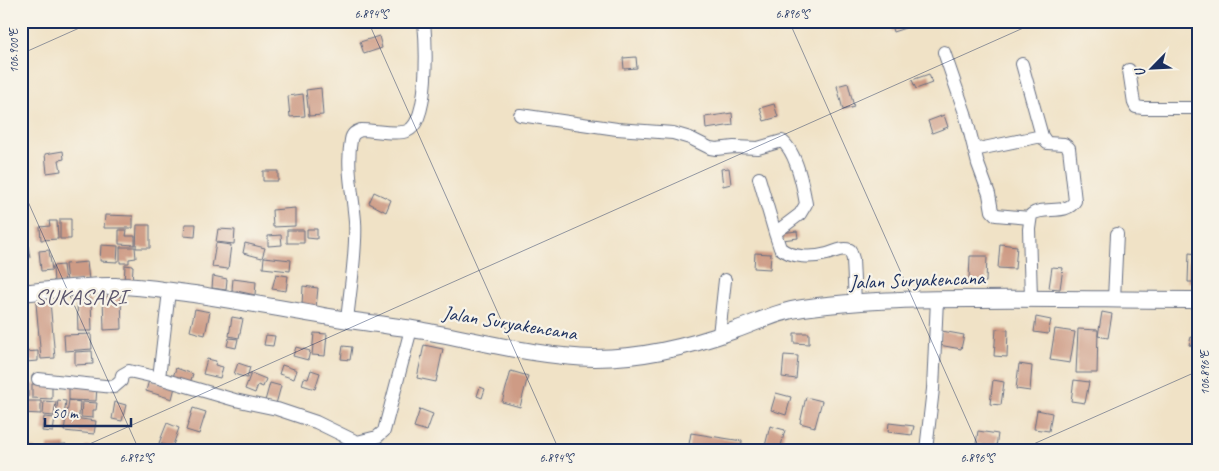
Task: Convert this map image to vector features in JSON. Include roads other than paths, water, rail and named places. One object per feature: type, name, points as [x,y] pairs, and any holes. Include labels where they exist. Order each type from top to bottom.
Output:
[{"type":"street","points":[[347,320],[355,222],[351,196],[349,156],[352,136],[355,132],[361,130],[404,132],[415,126],[423,96],[425,62],[424,21]]},
{"type":"street","points":[[944,52],[965,113],[993,213],[1001,216],[1030,218]]},
{"type":"street","points":[[1022,64],[1042,136],[1047,143],[1068,146],[1075,201],[1068,208],[1038,210],[1031,215],[1031,298]]},
{"type":"street","points":[[1129,70],[1136,107],[1198,108]]},
{"type":"street","points":[[520,115],[617,129],[674,133],[716,149],[734,147],[758,148],[780,140],[788,148],[798,171],[806,204],[800,214],[775,233]]},
{"type":"street","points":[[974,150],[1042,136]]},
{"type":"street","points":[[759,178],[780,248],[784,252],[795,255],[818,256],[842,248],[850,250],[853,259],[855,303]]},
{"type":"street","points":[[1114,299],[1117,234]]},
{"type":"street","points":[[720,335],[725,280]]},
{"type":"street","name":"Jalan Suryakencana","points":[[21,292],[105,286],[143,287],[257,303],[347,320],[412,328],[542,354],[594,358],[624,356],[668,349],[720,335],[766,317],[791,310],[855,303],[937,299],[1031,298],[1198,300]]},
{"type":"street","points":[[159,378],[169,291]]},
{"type":"street","points":[[926,450],[933,389],[937,299]]},
{"type":"street","points":[[38,379],[114,386],[121,381],[122,375],[129,371],[277,409],[316,422],[356,446],[377,437],[384,431],[412,328]]},
{"type":"district","name":"SUKASARI","points":[[81,297]]}]
